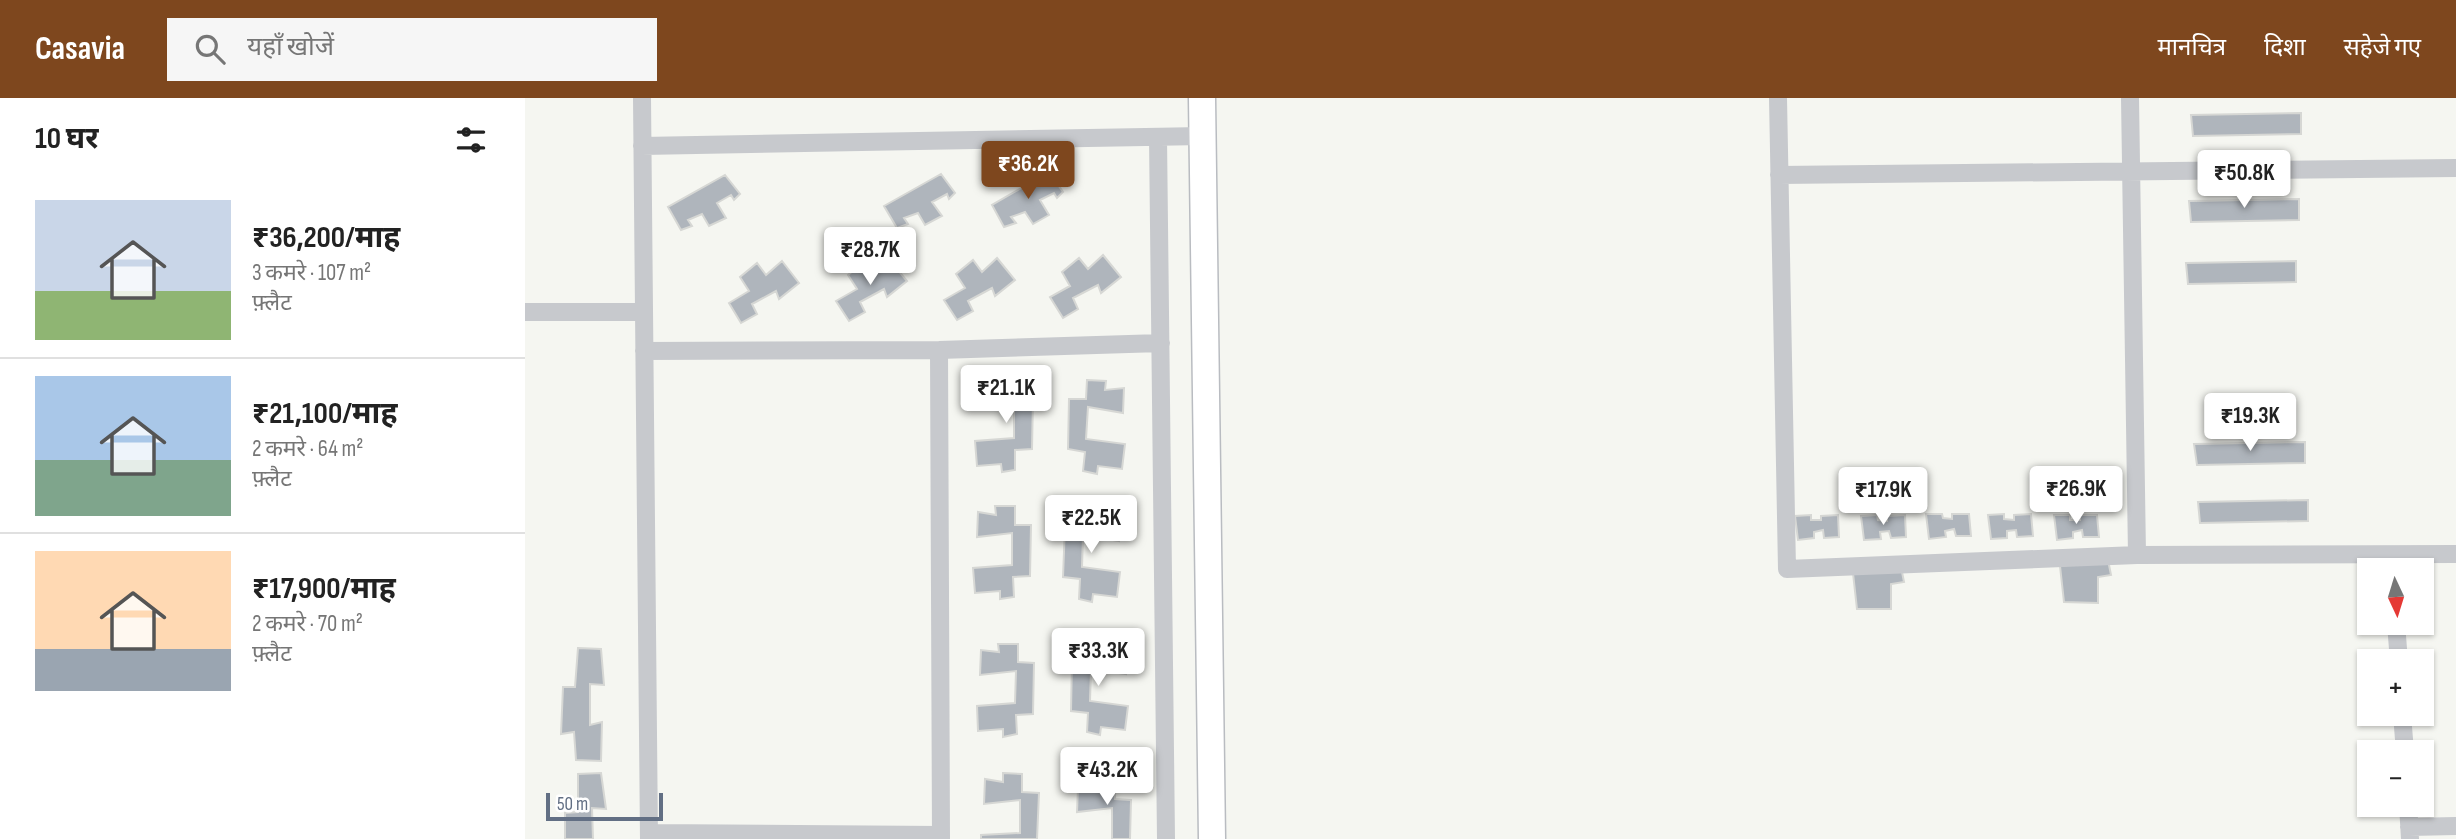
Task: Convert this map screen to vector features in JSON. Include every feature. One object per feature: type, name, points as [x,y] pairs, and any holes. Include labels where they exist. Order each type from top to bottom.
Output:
[{"type":"street","points":[[642,98],[649,836],[941,837],[939,350]]},
{"type":"street","points":[[1202,98],[1212,839]]},
{"type":"street","points":[[1778,98],[1787,569],[2137,555],[2357,561]]},
{"type":"street","points":[[2130,98],[2137,555]]},
{"type":"street","points":[[642,146],[1203,136]]},
{"type":"street","points":[[1158,137],[1166,839]]},
{"type":"street","points":[[1779,175],[2131,174],[2456,168]]},
{"type":"street","points":[[525,312],[644,312]]},
{"type":"street","points":[[644,351],[939,350],[1161,343]]},
{"type":"street","points":[[2424,558],[2456,554]]},
{"type":"street","points":[[2410,833],[2456,825]]},
{"type":"building","points":[[2301,113],[2301,134],[2193,136],[2191,115]]},
{"type":"building","points":[[1049,172],[1063,192],[1057,198],[1054,193],[1040,200],[1049,215],[1033,224],[1025,212],[1011,217],[1016,223],[1004,227],[992,205]]},
{"type":"building","points":[[941,174],[955,193],[949,199],[947,194],[932,202],[942,216],[925,225],[918,213],[904,218],[908,224],[897,228],[884,206]]},
{"type":"building","points":[[725,175],[740,194],[734,200],[731,195],[717,203],[726,218],[709,226],[702,214],[688,220],[692,226],[681,230],[668,207]]},
{"type":"building","points":[[2299,199],[2299,220],[2191,222],[2189,201]]},
{"type":"building","points":[[1103,255],[1121,277],[1101,293],[1098,285],[1073,298],[1078,309],[1063,318],[1050,297],[1070,286],[1062,272],[1079,258],[1088,269]]},
{"type":"building","points":[[997,258],[1015,280],[995,296],[992,288],[968,301],[973,311],[957,320],[944,300],[965,288],[956,274],[973,260],[982,272]]},
{"type":"building","points":[[889,259],[907,281],[887,297],[884,289],[860,302],[865,312],[849,321],[836,301],[857,289],[848,275],[865,261],[874,273]]},
{"type":"building","points":[[782,261],[799,283],[779,299],[776,291],[752,304],[757,314],[741,323],[729,303],[749,291],[740,277],[757,263],[766,275]]},
{"type":"building","points":[[2296,261],[2296,282],[2188,284],[2186,263]]},
{"type":"building","points":[[997,379],[1016,379],[1017,398],[1033,398],[1032,449],[1015,450],[1015,470],[1002,472],[1001,464],[977,466],[975,441],[1014,438],[1014,406],[979,410],[979,385],[997,388]]},
{"type":"building","points":[[1087,380],[1106,381],[1105,390],[1124,388],[1123,413],[1088,407],[1086,439],[1125,444],[1122,469],[1098,466],[1097,474],[1083,471],[1085,452],[1068,449],[1069,399],[1086,399]]},
{"type":"building","points":[[2305,442],[2305,463],[2197,465],[2194,444]]},
{"type":"building","points":[[2308,500],[2308,521],[2200,523],[2198,502]]},
{"type":"building","points":[[995,506],[1015,506],[1015,525],[1031,525],[1030,576],[1013,577],[1014,597],[1000,599],[1000,591],[975,593],[973,568],[1012,565],[1012,533],[977,537],[978,512],[996,515]]},
{"type":"building","points":[[1082,508],[1102,509],[1101,518],[1119,516],[1119,541],[1083,535],[1082,567],[1120,572],[1117,597],[1093,594],[1092,602],[1079,599],[1080,579],[1063,577],[1065,526],[1081,527]]},
{"type":"building","points":[[1926,514],[1942,514],[1943,518],[1952,519],[1952,514],[1969,514],[1971,536],[1956,536],[1954,529],[1945,531],[1946,537],[1929,539]]},
{"type":"building","points":[[2004,514],[2004,519],[2014,520],[2014,515],[2031,514],[2033,536],[2017,537],[2016,530],[2007,531],[2007,538],[1991,539],[1988,515]]},
{"type":"building","points":[[1811,515],[1811,520],[1821,520],[1821,516],[1838,515],[1839,537],[1824,538],[1823,530],[1814,532],[1814,538],[1798,540],[1795,516]]},
{"type":"building","points":[[1877,515],[1878,520],[1887,521],[1887,516],[1905,515],[1906,537],[1891,538],[1889,531],[1880,532],[1881,539],[1864,540],[1861,516]]},
{"type":"building","points":[[2054,515],[2070,515],[2070,520],[2080,520],[2080,515],[2097,515],[2099,537],[2083,537],[2082,530],[2073,532],[2073,538],[2057,540]]},
{"type":"building","points":[[2108,560],[2111,575],[2098,577],[2098,603],[2064,602],[2060,566]]},
{"type":"building","points":[[1901,567],[1904,582],[1891,584],[1891,609],[1857,609],[1853,573]]},
{"type":"building","points":[[1090,642],[1110,643],[1109,651],[1127,649],[1126,674],[1091,669],[1090,701],[1128,706],[1125,730],[1101,727],[1100,735],[1087,732],[1088,713],[1071,711],[1072,660],[1089,660]]},
{"type":"building","points":[[998,644],[1018,644],[1018,662],[1034,663],[1033,714],[1016,715],[1017,734],[1003,737],[1003,729],[978,731],[977,706],[1015,703],[1016,671],[980,675],[981,650],[999,652]]},
{"type":"building","points":[[578,648],[601,649],[604,685],[590,684],[590,725],[602,722],[601,761],[576,760],[574,732],[561,734],[563,687],[575,687]]},
{"type":"building","points":[[601,773],[606,809],[592,808],[593,839],[565,839],[565,813],[578,812],[578,774]]},
{"type":"building","points":[[1003,773],[1022,774],[1022,792],[1039,793],[1037,839],[981,839],[981,835],[1020,833],[1020,800],[984,804],[985,779],[1003,782]]},
{"type":"building","points":[[1095,781],[1115,781],[1115,799],[1131,800],[1130,839],[1112,839],[1112,808],[1077,812],[1078,787],[1096,790]]}]
